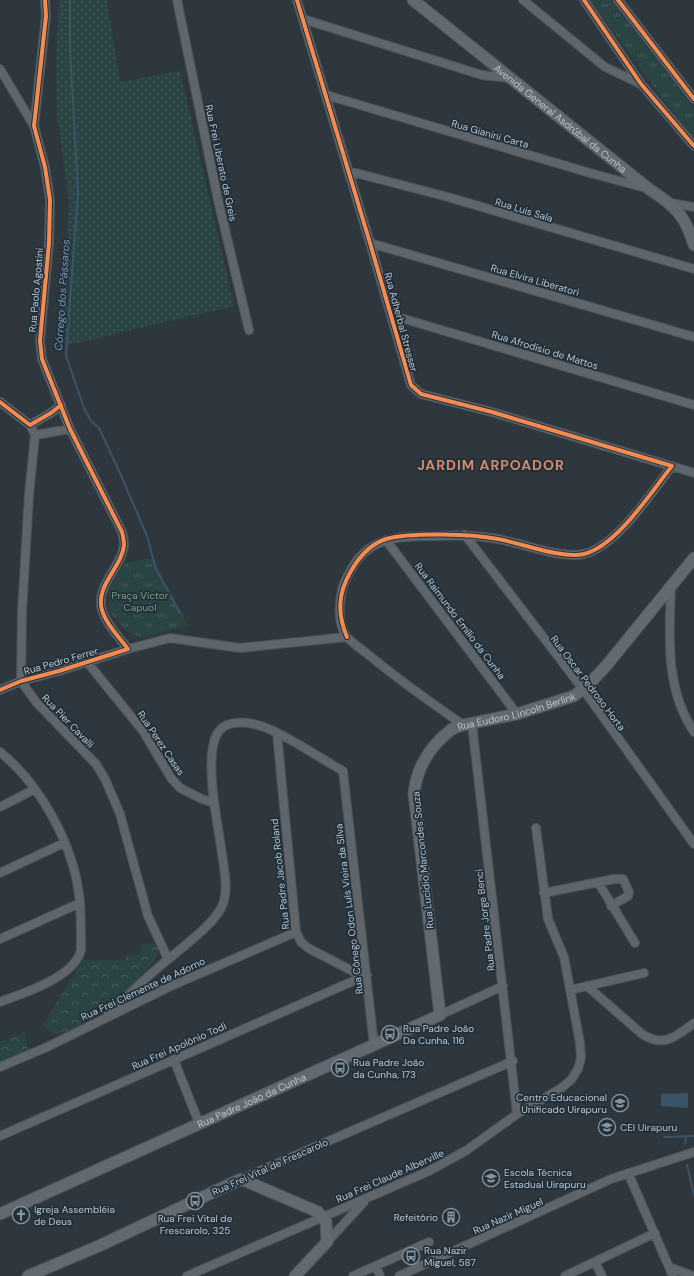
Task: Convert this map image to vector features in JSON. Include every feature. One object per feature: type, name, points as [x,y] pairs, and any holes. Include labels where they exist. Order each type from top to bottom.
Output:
[{"type":"street","name":"Rua Paolo Agostini","points":[[46,0],[46,16],[34,126],[45,167],[50,200],[49,243],[40,341],[46,372],[70,429],[122,532],[124,544],[121,555],[107,580],[101,599],[102,610],[107,620],[128,649]]},
{"type":"street","name":"Rua Frei Liberato de Greis","points":[[177,0],[218,200],[249,330]]},
{"type":"street","name":"Rua Adherbal Stresser","points":[[296,0],[326,95],[411,385],[421,394],[492,412],[694,473]]},
{"type":"street","name":"Avenida General Asdrúbal da Cunha","points":[[414,0],[510,78],[562,117],[649,189],[671,203],[684,219],[694,245]]},
{"type":"street","points":[[523,0],[605,66],[641,84]]},
{"type":"street","points":[[584,0],[641,84],[694,146]]},
{"type":"street","points":[[618,0],[694,100]]},
{"type":"street","points":[[303,19],[482,75],[510,78]]},
{"type":"street","points":[[0,69],[34,126]]},
{"type":"street","name":"Rua Gianini Carta","points":[[326,95],[649,189]]},
{"type":"street","name":"Rua Luís Sala","points":[[348,170],[444,196],[694,269]]},
{"type":"street","points":[[671,203],[694,207]]},
{"type":"street","name":"Rua Elvira Liberatori","points":[[370,243],[694,337]]},
{"type":"street","name":"Rua Afrodísio de Mattos","points":[[391,315],[694,405]]},
{"type":"street","points":[[0,402],[30,425],[35,435],[29,495],[23,604],[21,681]]},
{"type":"street","points":[[30,425],[51,413],[61,405]]},
{"type":"street","points":[[35,435],[70,429]]},
{"type":"street","points":[[347,637],[340,613],[343,584],[356,562],[364,552],[386,540],[400,536],[465,535],[498,539],[566,554],[582,554],[598,550],[621,530],[672,466]]},
{"type":"street","name":"Rua Oscar Pedroso Horta","points":[[465,535],[583,689],[694,844]]},
{"type":"street","name":"Rua Raimundo Emílio da Cunha","points":[[386,540],[517,714]]},
{"type":"street","name":"Rua Eudoro Lincoln Berlink","points":[[347,637],[404,683],[467,724],[517,714],[565,700],[583,689],[606,666],[694,558]]},
{"type":"street","points":[[671,588],[670,659],[676,691],[694,732]]},
{"type":"street","name":"Rua Pedro Ferrer","points":[[0,690],[21,681],[170,638],[179,637],[240,648],[347,637]]},
{"type":"street","name":"Rua Perez Casas","points":[[87,662],[143,731],[171,778],[180,788],[214,803]]},
{"type":"street","name":"Rua Pier Cavalli","points":[[21,681],[36,702],[96,764],[105,779],[120,814],[148,916],[168,959]]},
{"type":"street","points":[[106,1017],[168,959],[201,931],[217,915],[223,905],[225,895],[224,873],[214,803],[211,760],[213,743],[218,732],[229,725],[239,722],[252,723],[276,733]]},
{"type":"street","name":"Rua Padre Jorge Benci","points":[[467,724],[503,986],[517,1114]]},
{"type":"street","name":"Rua Lucídio Marcondes Souza","points":[[440,1015],[414,793],[416,779],[422,764],[431,749],[452,729],[467,724]]},
{"type":"street","name":"Rua Cônego Odon Luís Vieira da Silva","points":[[276,733],[343,771],[374,1045]]},
{"type":"street","name":"Rua Padre Jacob Roland","points":[[276,733],[296,932],[301,942],[308,948],[365,976]]},
{"type":"street","points":[[0,752],[24,775],[35,789],[51,814],[64,843],[73,869],[80,904],[81,950],[79,957],[73,965],[34,988],[0,1002]]},
{"type":"street","points":[[0,807],[35,789]]},
{"type":"street","name":"Rua Frei Claude Alberville","points":[[187,1276],[366,1200],[448,1162],[517,1114],[560,1089],[571,1080],[578,1069],[581,1058],[580,1043],[564,957],[548,919],[536,828]]},
{"type":"street","points":[[0,873],[64,843]]},
{"type":"street","points":[[544,893],[618,878],[623,879],[626,883],[628,896],[612,906]]},
{"type":"street","points":[[598,882],[635,943]]},
{"type":"street","points":[[0,939],[80,904]]},
{"type":"street","name":"Rua Frei Clemente de Adorno","points":[[0,1067],[46,1047],[171,986],[296,932]]},
{"type":"street","points":[[570,990],[644,973]]},
{"type":"street","name":"Rua Frei Apolônio Todi","points":[[0,1136],[365,976]]},
{"type":"street","name":"Rua Padre João da Cunha","points":[[0,1214],[503,986]]},
{"type":"street","points":[[587,986],[650,1039],[663,1041],[683,1031],[694,1023]]},
{"type":"street","points":[[174,1060],[199,1123]]},
{"type":"street","name":"Rua Frei Vital de Frescarolo","points":[[28,1276],[101,1245],[241,1179],[512,1061]]},
{"type":"street","name":"Rua Nazir Miguel","points":[[399,1276],[628,1173],[694,1152]]},
{"type":"street","points":[[628,1173],[673,1276]]},
{"type":"street","points":[[241,1179],[318,1212],[323,1217],[327,1229],[327,1242]]},
{"type":"street","points":[[295,1276],[366,1200]]},
{"type":"street","points":[[565,1276],[655,1233]]},
{"type":"street","points":[[354,1276],[429,1242]]},
{"type":"street","points":[[596,1262],[602,1276]]},
{"type":"street","points":[[376,1266],[380,1276]]},
{"type":"street","points":[[669,1267],[693,1276]]},
{"type":"green space","points":[[59,0],[107,0],[120,82],[180,71],[234,306],[54,348],[63,292],[69,203],[57,115],[56,60]]},
{"type":"green space","points":[[590,0],[611,0],[694,109],[694,142]]},
{"type":"green space","name":"Praça Victor Capuol","points":[[152,558],[188,625],[142,638],[126,631],[109,611],[109,590],[125,563]]},
{"type":"green space","points":[[142,943],[157,944],[158,953],[154,962],[126,992],[74,1029],[56,1035],[42,1026],[83,960],[125,960],[128,955],[140,954]]},
{"type":"green space","points":[[25,1032],[28,1050],[0,1062],[0,1042]]},
{"type":"water","points":[[688,1093],[688,1108],[661,1106],[661,1094]]},
{"type":"waterway","name":"Córrego dos Pássaros","points":[[70,0],[70,47],[78,194],[66,356],[84,408],[91,421],[99,428],[147,536],[156,569],[180,613]]},
{"type":"waterway","points":[[664,1137],[694,1136]]},
{"type":"waterway","points":[[685,1144],[686,1137]]},
{"type":"waterway","points":[[687,1165],[694,1195]]},
{"type":"cycle path","points":[[0,690],[21,681],[59,671],[128,649],[106,620],[102,610],[101,601],[105,585],[122,553],[124,545],[122,532],[70,429],[42,359],[40,341],[49,243],[50,200],[45,167],[34,126],[46,16],[45,0]]},
{"type":"cycle path","points":[[297,0],[411,385],[421,394],[492,412],[672,466],[644,503],[621,529],[609,541],[584,554],[575,555],[553,553],[487,537],[442,534],[410,535],[386,539],[375,544],[358,561],[343,587],[340,611],[347,637]]},
{"type":"cycle path","points":[[584,0],[641,84],[694,146]]},
{"type":"cycle path","points":[[618,0],[694,99]]},
{"type":"cycle path","points":[[0,402],[30,425],[51,413],[61,405]]},
{"type":"place","name":"Rua Padre João Da Cunha, 116","points":[[390,1034]]},
{"type":"place","name":"Rua Padre João da Cunha, 173","points":[[340,1068]]},
{"type":"place","name":"Centro Educacional Unificado Uirapuru","points":[[620,1103]]},
{"type":"place","name":"CEI Uirapuru","points":[[607,1127]]},
{"type":"place","name":"Escola Técnica Estadual Uirapuru","points":[[491,1178]]},
{"type":"place","name":"Rua Frei Vital de Frescarolo, 325","points":[[195,1201]]},
{"type":"place","name":"Igreja Assembléia de Deus","points":[[21,1215]]},
{"type":"place","name":"Refeitório","points":[[451,1217]]},
{"type":"place","name":"Rua Nazir Miguel, 587","points":[[411,1256]]},
{"type":"district","name":"JARDIM ARPOADOR","points":[[491,465]]}]
